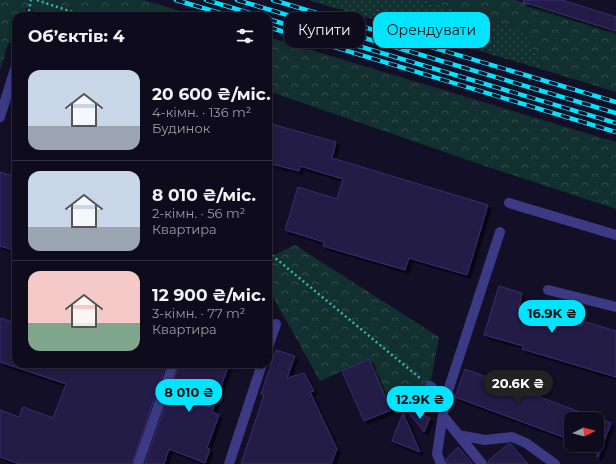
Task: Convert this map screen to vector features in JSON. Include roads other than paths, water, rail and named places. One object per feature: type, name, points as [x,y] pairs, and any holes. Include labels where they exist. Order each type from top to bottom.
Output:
[{"type":"street","points":[[0,117],[12,79]]},
{"type":"street","points":[[509,203],[616,235]]},
{"type":"street","points":[[441,464],[437,454],[445,400],[500,232]]},
{"type":"street","points":[[548,290],[616,307]]},
{"type":"street","points":[[272,336],[276,324]]},
{"type":"street","points":[[138,464],[172,368]]},
{"type":"street","points":[[229,464],[261,368]]},
{"type":"street","points":[[430,386],[445,400]]},
{"type":"street","points":[[443,416],[482,464]]},
{"type":"street","points":[[458,435],[485,440],[512,437],[526,443],[555,464]]},
{"type":"railway","points":[[176,0],[216,12]]},
{"type":"railway","points":[[206,0],[246,12]]},
{"type":"railway","points":[[237,0],[616,113]]},
{"type":"railway","points":[[273,0],[616,102]]},
{"type":"railway","points":[[272,20],[616,123]]},
{"type":"railway","points":[[272,28],[616,132]]}]
